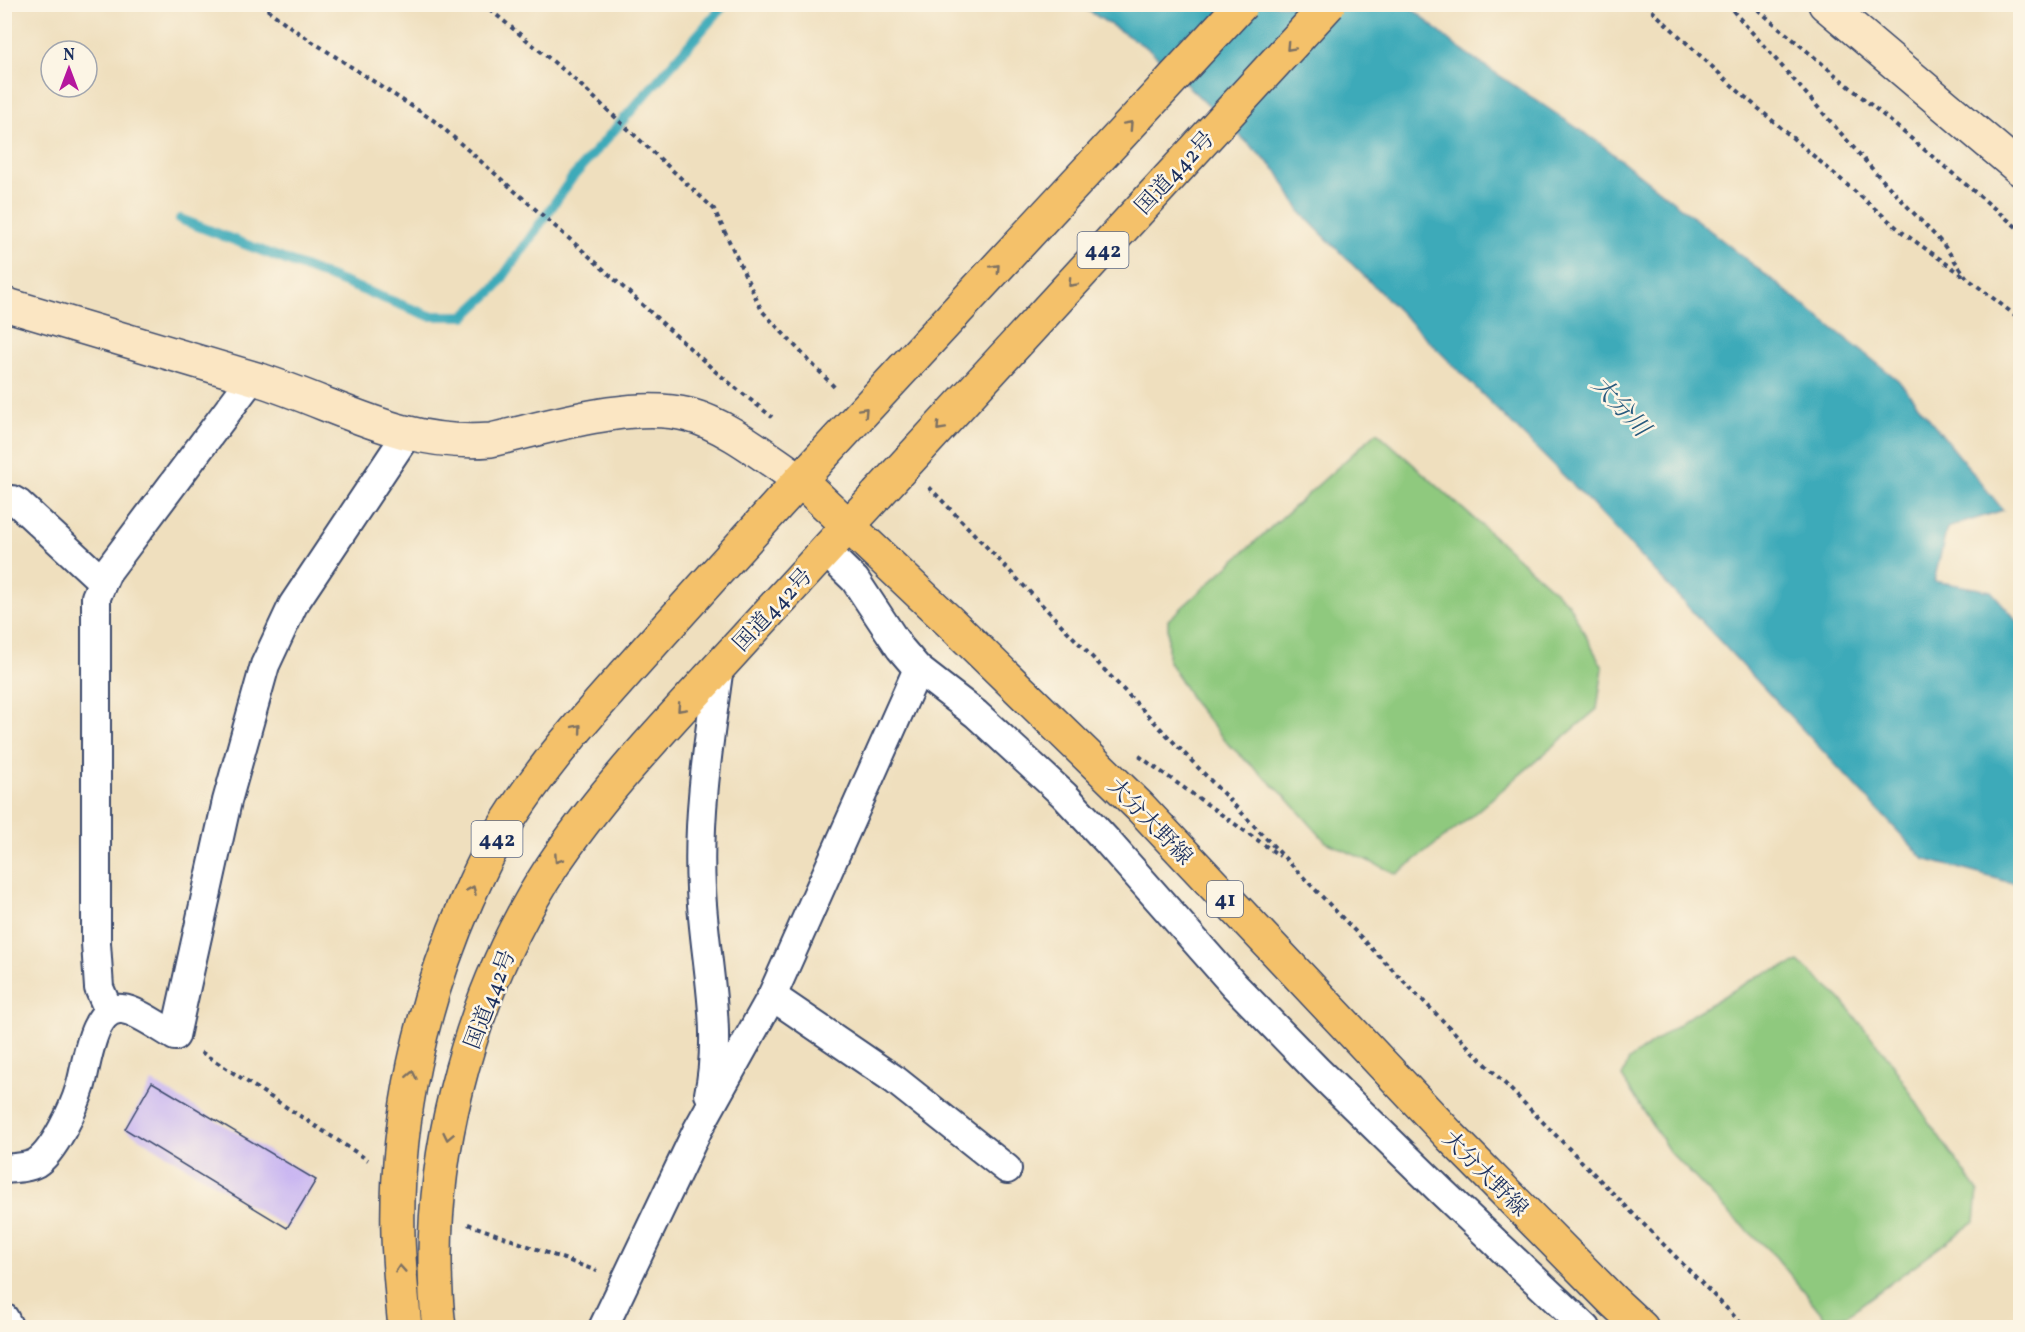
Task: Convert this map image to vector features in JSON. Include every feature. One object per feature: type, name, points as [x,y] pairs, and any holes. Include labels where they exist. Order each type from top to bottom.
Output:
[{"type":"main road","name":"442","points":[[405,1328],[398,1235],[400,1172],[410,1089],[424,1021],[437,975],[477,878],[500,833],[530,788],[573,733],[800,480],[1242,4]]},
{"type":"main road","name":"国道442号","points":[[439,1328],[436,1280],[437,1221],[445,1150],[466,1056],[496,975],[524,915],[550,871],[575,834],[637,757],[1329,4]]},
{"type":"main road","name":"大分大野線","points":[[800,480],[1140,807],[1450,1136],[1642,1328]]},
{"type":"street","points":[[1825,4],[2020,169]]},
{"type":"street","points":[[4,304],[253,377],[407,434],[452,441],[481,441],[624,411],[667,411],[690,415],[718,427],[800,480]]},
{"type":"street","points":[[109,1011],[99,988],[96,943],[96,607],[98,590],[112,565],[253,377]]},
{"type":"street","points":[[4,1169],[35,1164],[50,1147],[73,1108],[81,1086],[93,1035],[109,1011],[124,1009],[175,1036],[227,801],[265,665],[293,605],[407,434]]},
{"type":"street","points":[[4,501],[12,500],[19,504],[102,581]]},
{"type":"street","points":[[825,551],[855,580],[900,648],[918,669],[976,714],[1064,795],[1234,985],[1317,1070],[1586,1328]]},
{"type":"street","points":[[698,1130],[711,1083],[715,1044],[701,889],[701,846],[702,797],[720,666]]},
{"type":"street","points":[[603,1328],[698,1130],[772,996],[918,669]]},
{"type":"street","points":[[772,996],[895,1080],[1007,1169]]},
{"type":"street","points":[[4,1318],[9,1328]]},
{"type":"path","points":[[260,4],[296,31],[436,122],[590,257],[716,372],[781,424]]},
{"type":"path","points":[[483,4],[572,77],[714,209],[762,311],[843,396]]},
{"type":"path","points":[[1645,4],[1737,90],[1902,232],[2020,319]]},
{"type":"path","points":[[1726,4],[1875,172],[1943,244],[1967,278]]},
{"type":"path","points":[[1751,4],[2020,230]]},
{"type":"path","points":[[923,480],[1378,955],[1746,1328]]},
{"type":"green space","points":[[1377,432],[1568,603],[1603,668],[1597,709],[1463,823],[1397,874],[1326,842],[1285,796],[1228,744],[1194,703],[1168,660],[1168,620]]},
{"type":"green space","points":[[1799,962],[1840,998],[1890,1060],[1928,1121],[1978,1191],[1975,1221],[1847,1315],[1825,1318],[1775,1256],[1734,1218],[1669,1151],[1622,1077],[1629,1060],[1693,1014],[1758,976]]},
{"type":"water","name":"大分川","points":[[1079,5],[1408,5],[1457,47],[1601,144],[1898,380],[2003,510],[1947,528],[1934,581],[1991,591],[2020,624],[2020,885],[1924,859],[1584,496],[1301,213],[1277,171],[1149,49]]},
{"type":"building","points":[[152,1082],[316,1180],[287,1228],[125,1129]]},
{"type":"waterway","points":[[180,219],[430,316],[465,316],[496,287],[572,178],[725,4]]}]
